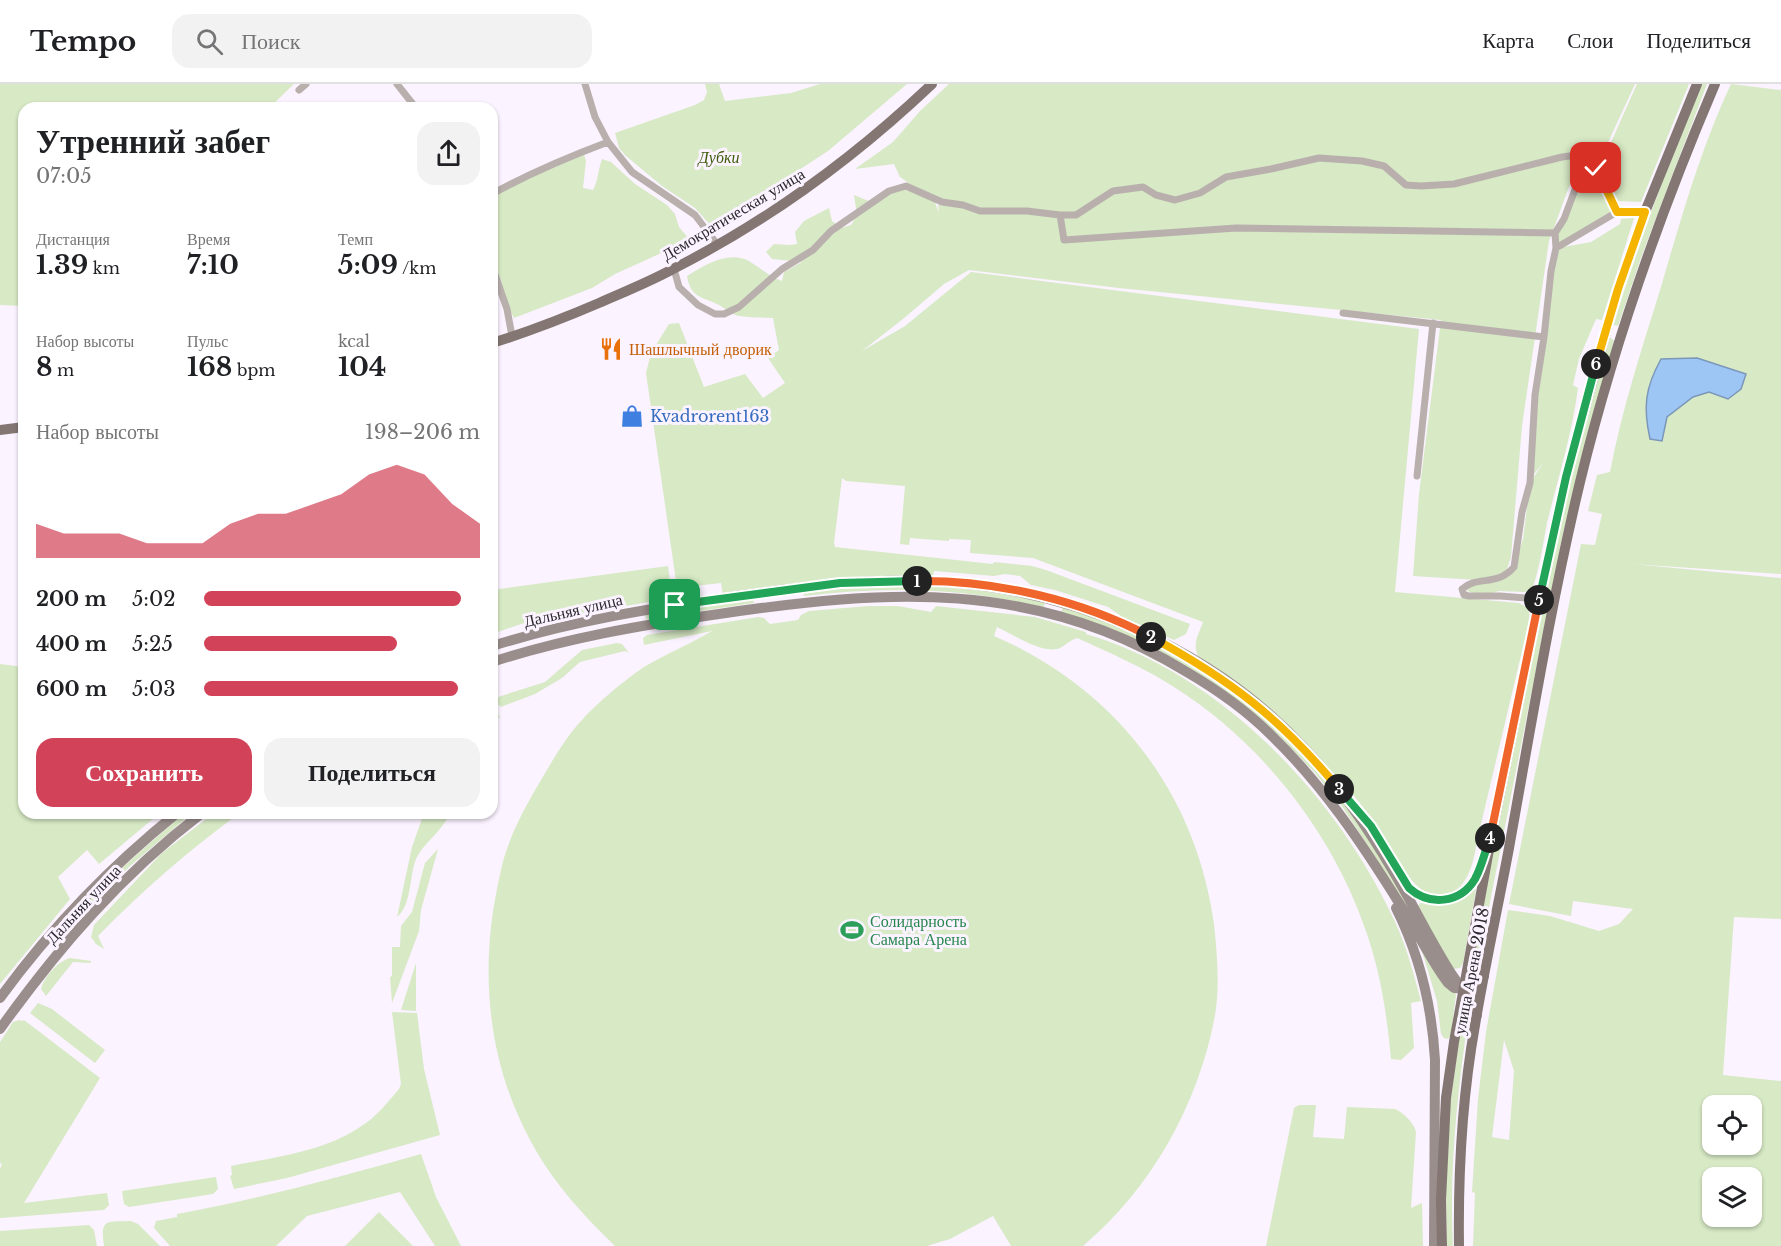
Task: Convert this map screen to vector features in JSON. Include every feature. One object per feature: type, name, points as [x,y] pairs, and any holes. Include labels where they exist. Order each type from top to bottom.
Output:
[{"type":"main road","name":"Демократическая улица","points":[[498,341],[554,322],[674,269],[717,244],[823,176],[892,121],[932,84]]},
{"type":"main road","name":"улица Арена 2018","points":[[1442,1246],[1441,1200],[1446,1098],[1492,833],[1539,599],[1566,477],[1605,331],[1645,212],[1697,84]]},
{"type":"main road","name":"улица Арена 2018","points":[[1459,1246],[1459,1190],[1464,1106],[1477,1015],[1534,705],[1580,481],[1635,291],[1694,132],[1715,84]]},
{"type":"main road","points":[[0,430],[18,428]]},
{"type":"main road","name":"Дальняя улица","points":[[498,644],[578,622],[628,613],[840,583],[929,581],[1008,589],[1089,610],[1147,635],[1183,654],[1242,692],[1274,718],[1306,750],[1350,804],[1392,869],[1450,973],[1463,990]]},
{"type":"main road","points":[[782,590],[783,605]]},
{"type":"main road","name":"Дальняя улица","points":[[498,660],[538,647],[630,628],[783,605],[856,598],[902,596],[993,602],[1078,620],[1144,646],[1211,686],[1249,714],[1273,736],[1321,789],[1366,852],[1441,973],[1454,988],[1463,990]]},
{"type":"main road","points":[[1053,613],[1056,601]]},
{"type":"main road","points":[[628,613],[630,628]]},
{"type":"main road","points":[[1350,804],[1371,826],[1409,888],[1427,900],[1447,900],[1465,890],[1478,871],[1492,833]]},
{"type":"main road","name":"Дальняя улица","points":[[0,998],[57,926],[123,857],[170,819]]},
{"type":"main road","name":"Дальняя улица","points":[[0,1029],[70,937],[129,875],[160,846],[194,819]]},
{"type":"main road","points":[[1366,852],[1399,913],[1414,950],[1429,1002],[1435,1060],[1434,1246]]},
{"type":"main road","points":[[57,926],[70,937]]},
{"type":"main road","points":[[1477,1015],[1463,990],[1470,989],[1484,976]]},
{"type":"street","points":[[299,90],[306,84]]},
{"type":"street","points":[[397,84],[411,102]]},
{"type":"street","points":[[585,84],[595,117],[608,142],[632,172],[695,215],[717,244]]},
{"type":"street","points":[[498,191],[567,157],[608,142]]},
{"type":"street","points":[[674,269],[679,287],[698,305],[715,314],[724,314],[739,307],[782,268],[813,250],[831,231],[889,191],[906,186],[942,202],[963,205],[980,212],[1027,211],[1076,215],[1113,191],[1143,187],[1156,195],[1175,200],[1200,194],[1226,177],[1318,158],[1362,161],[1384,166],[1406,185],[1421,186],[1454,184],[1577,155],[1596,168],[1617,212]]},
{"type":"street","points":[[1539,599],[1469,596],[1464,595],[1462,589],[1472,582],[1500,578],[1514,567],[1522,512],[1530,483],[1535,395],[1556,248],[1555,233],[1564,219],[1586,160]]},
{"type":"street","points":[[1556,248],[1617,212],[1645,212]]},
{"type":"street","points":[[1060,215],[1064,240],[1236,228],[1555,233]]},
{"type":"street","points":[[498,284],[507,309],[512,336]]},
{"type":"street","points":[[1343,313],[1544,338]]},
{"type":"street","points":[[1417,476],[1433,323]]},
{"type":"green space","points":[[0,84],[294,84],[275,102],[18,102],[18,306],[0,305]]},
{"type":"green space","name":"Дубки","points":[[705,84],[719,84],[725,101],[791,93],[820,84],[907,84],[828,151],[712,227],[695,208],[662,186],[626,156],[619,148],[615,133],[695,105],[704,100],[707,92]]},
{"type":"green space","points":[[949,84],[1635,84],[1599,162],[1591,163],[1617,212],[1558,248],[1591,242],[1620,224],[1621,219],[1634,218],[1602,320],[1596,319],[1579,359],[1573,385],[1578,388],[1568,439],[1533,587],[1525,592],[1499,591],[1482,596],[1467,591],[1471,582],[1477,580],[1413,576],[1419,494],[1441,320],[1119,288],[969,270],[944,284],[862,351],[905,326],[971,272],[1419,329],[1395,592],[1519,603],[1528,608],[1530,617],[1473,861],[1470,871],[1459,887],[1441,894],[1429,893],[1413,881],[1395,858],[1366,811],[1339,779],[1292,735],[1198,656],[1196,643],[1203,622],[1033,558],[970,553],[971,540],[910,538],[909,545],[900,544],[905,486],[846,481],[842,478],[835,547],[1032,566],[1190,624],[1186,634],[1174,640],[1124,618],[1108,607],[1031,585],[1020,576],[1005,574],[994,576],[934,571],[933,577],[723,595],[721,583],[677,588],[646,373],[651,353],[669,324],[679,323],[704,387],[745,374],[763,398],[785,383],[768,358],[779,350],[773,318],[744,317],[732,313],[694,293],[687,276],[717,260],[733,257],[749,261],[782,281],[784,272],[802,262],[772,259],[766,252],[774,244],[797,244],[795,232],[804,221],[829,208],[832,221],[841,228],[851,225],[857,215],[854,195],[876,204],[894,189],[913,191],[934,200],[939,213],[938,205],[959,207],[917,189],[900,177],[894,164],[855,169],[893,142],[920,111]],"holes":[[[1583,164],[1555,233],[1530,461],[1530,479],[1543,463],[1530,483],[1523,539],[1514,567],[1506,572],[1511,557],[1522,426],[1549,241],[1577,165]]]},
{"type":"green space","points":[[1637,84],[1689,84],[1641,202],[1615,201],[1600,167]]},
{"type":"green space","points":[[1701,84],[1707,84],[1642,255],[1618,326],[1613,325],[1654,203]]},
{"type":"green space","points":[[1731,84],[1781,90],[1781,574],[1632,564],[1781,578],[1781,919],[1734,917],[1723,1075],[1781,1081],[1781,1246],[1473,1246],[1475,1193],[1472,1192],[1478,1099],[1486,1032],[1508,910],[1550,916],[1599,931],[1619,924],[1633,909],[1573,901],[1571,916],[1509,904],[1581,544],[1595,545],[1602,514],[1588,511],[1597,475],[1610,472],[1626,402],[1701,158]],"holes":[[[1504,1040],[1514,1071],[1509,1140],[1492,1137]]]},
{"type":"green space","points":[[584,154],[586,161],[583,188],[593,190],[602,159],[611,162],[635,184],[667,205],[675,214],[679,227],[690,240],[615,274],[592,288],[514,318],[505,301],[501,280],[498,278],[498,193],[543,170]]},
{"type":"green space","points":[[1610,337],[1614,341],[1563,533],[1477,968],[1475,972],[1472,972],[1471,963],[1559,526],[1582,431]]},
{"type":"green space","points":[[668,566],[672,596],[662,600],[527,622],[498,632],[498,589]]},
{"type":"green space","points":[[873,586],[978,590],[1045,602],[1044,607],[985,596],[917,590],[804,596],[803,592]]},
{"type":"green space","points":[[753,598],[754,603],[646,619],[645,613]]},
{"type":"green space","name":"Солидарность Самара Арена","points":[[898,606],[931,612],[936,606],[1035,617],[1086,632],[1086,634],[1136,653],[1184,678],[1229,710],[1270,746],[1308,787],[1342,831],[1372,877],[1400,933],[1421,1001],[1411,1003],[1414,1048],[1401,1060],[1391,1059],[1380,980],[1367,934],[1353,897],[1315,827],[1292,794],[1237,735],[1174,687],[1077,638],[1060,648],[1046,649],[1028,643],[997,627],[994,636],[1037,658],[1077,685],[1112,715],[1143,750],[1168,789],[1189,831],[1204,876],[1214,924],[1218,970],[1217,1004],[1208,1048],[1197,1080],[1169,1142],[1151,1171],[1130,1198],[1083,1246],[1011,1246],[993,1216],[950,1239],[927,1246],[615,1246],[578,1208],[556,1181],[537,1152],[514,1107],[496,1047],[491,1016],[489,952],[497,889],[510,840],[555,757],[570,734],[588,714],[644,667],[712,631],[644,645],[643,638],[647,635],[758,617],[764,618],[770,624],[798,620],[801,615],[809,611]]},
{"type":"green space","points":[[1063,607],[1111,622],[1201,670],[1252,707],[1289,740],[1334,790],[1372,844],[1448,974],[1341,805],[1315,773],[1279,736],[1243,705],[1061,612]]},
{"type":"green space","points":[[617,643],[622,644],[629,653],[625,651],[580,662],[562,678],[535,694],[501,707],[498,706],[498,697],[545,682],[582,650]]},
{"type":"green space","points":[[0,664],[18,666],[18,819],[153,819],[99,864],[87,850],[58,877],[70,899],[0,984]]},
{"type":"green space","points":[[178,819],[185,819],[130,866],[72,924],[69,920]]},
{"type":"green space","points":[[206,819],[232,819],[184,856],[98,936],[104,949],[96,944],[91,937],[94,925],[162,853]]},
{"type":"green space","points":[[422,819],[447,819],[416,859],[408,898],[402,912],[397,917],[412,847]]},
{"type":"green space","points":[[438,849],[421,910],[419,931],[392,1003],[390,977],[392,976],[392,947],[400,947],[401,926],[412,912],[425,863]]},
{"type":"green space","points":[[1474,888],[1476,890],[1463,963],[1460,968],[1453,969],[1417,907],[1421,902]]},
{"type":"green space","points":[[1422,951],[1456,994],[1451,1035],[1448,1039],[1441,1034],[1437,1001]]},
{"type":"green space","points":[[70,958],[91,961],[91,963],[73,962],[46,996],[41,989],[45,980],[56,966]]},
{"type":"green space","points":[[416,963],[416,1011],[401,1010]]},
{"type":"green space","points":[[38,1003],[52,1009],[105,1050],[95,1063],[30,1013]]},
{"type":"green space","points":[[392,1012],[417,1013],[424,1069],[440,1135],[287,1178],[234,1189],[230,1176],[232,1175],[231,1166],[299,1152],[333,1142],[363,1125],[386,1104],[401,1084]]},
{"type":"green space","points":[[1464,1016],[1468,1020],[1455,1133],[1452,1190],[1453,1246],[1447,1246],[1446,1192],[1449,1113]]},
{"type":"green space","points":[[24,1020],[100,1078],[24,1203],[107,1193],[109,1205],[104,1210],[0,1218],[0,1169],[2,1164],[0,1163],[0,1042],[13,1022]]},
{"type":"green space","points":[[1299,1105],[1316,1105],[1313,1137],[1344,1139],[1347,1107],[1395,1109],[1408,1119],[1416,1132],[1411,1208],[1422,1203],[1423,1246],[1266,1246],[1294,1108]]},
{"type":"green space","points":[[421,1154],[436,1197],[461,1246],[435,1246],[400,1192],[307,1216],[276,1246],[170,1246],[154,1228],[156,1221],[177,1217],[177,1214],[299,1187]]},
{"type":"green space","points":[[216,1177],[218,1189],[213,1194],[129,1207],[124,1204],[122,1191]]},
{"type":"green space","points":[[379,1212],[413,1246],[345,1246]]},
{"type":"green space","points":[[131,1221],[138,1224],[160,1246],[104,1246],[103,1230],[107,1223]]},
{"type":"green space","points":[[89,1225],[94,1230],[97,1246],[0,1246],[0,1231]]},
{"type":"water","points":[[1697,358],[1746,374],[1741,389],[1728,399],[1709,392],[1693,397],[1667,417],[1662,441],[1650,439],[1647,398],[1661,359]]},
{"type":"place","name":"Шашлычный дворик","points":[[611,349]]},
{"type":"place","name":"Kvadrorent163","points":[[632,416]]},
{"type":"place","name":"Солидарность Самара Арена","points":[[852,930]]},
{"type":"route","points":[[675,605],[840,583],[929,581],[1008,589],[1089,610],[1147,635],[1183,654],[1242,692],[1274,718],[1306,750],[1371,826],[1409,888],[1427,900],[1447,900],[1465,890],[1473,881],[1492,833],[1566,477],[1605,331],[1645,212],[1617,212],[1596,168]]}]
